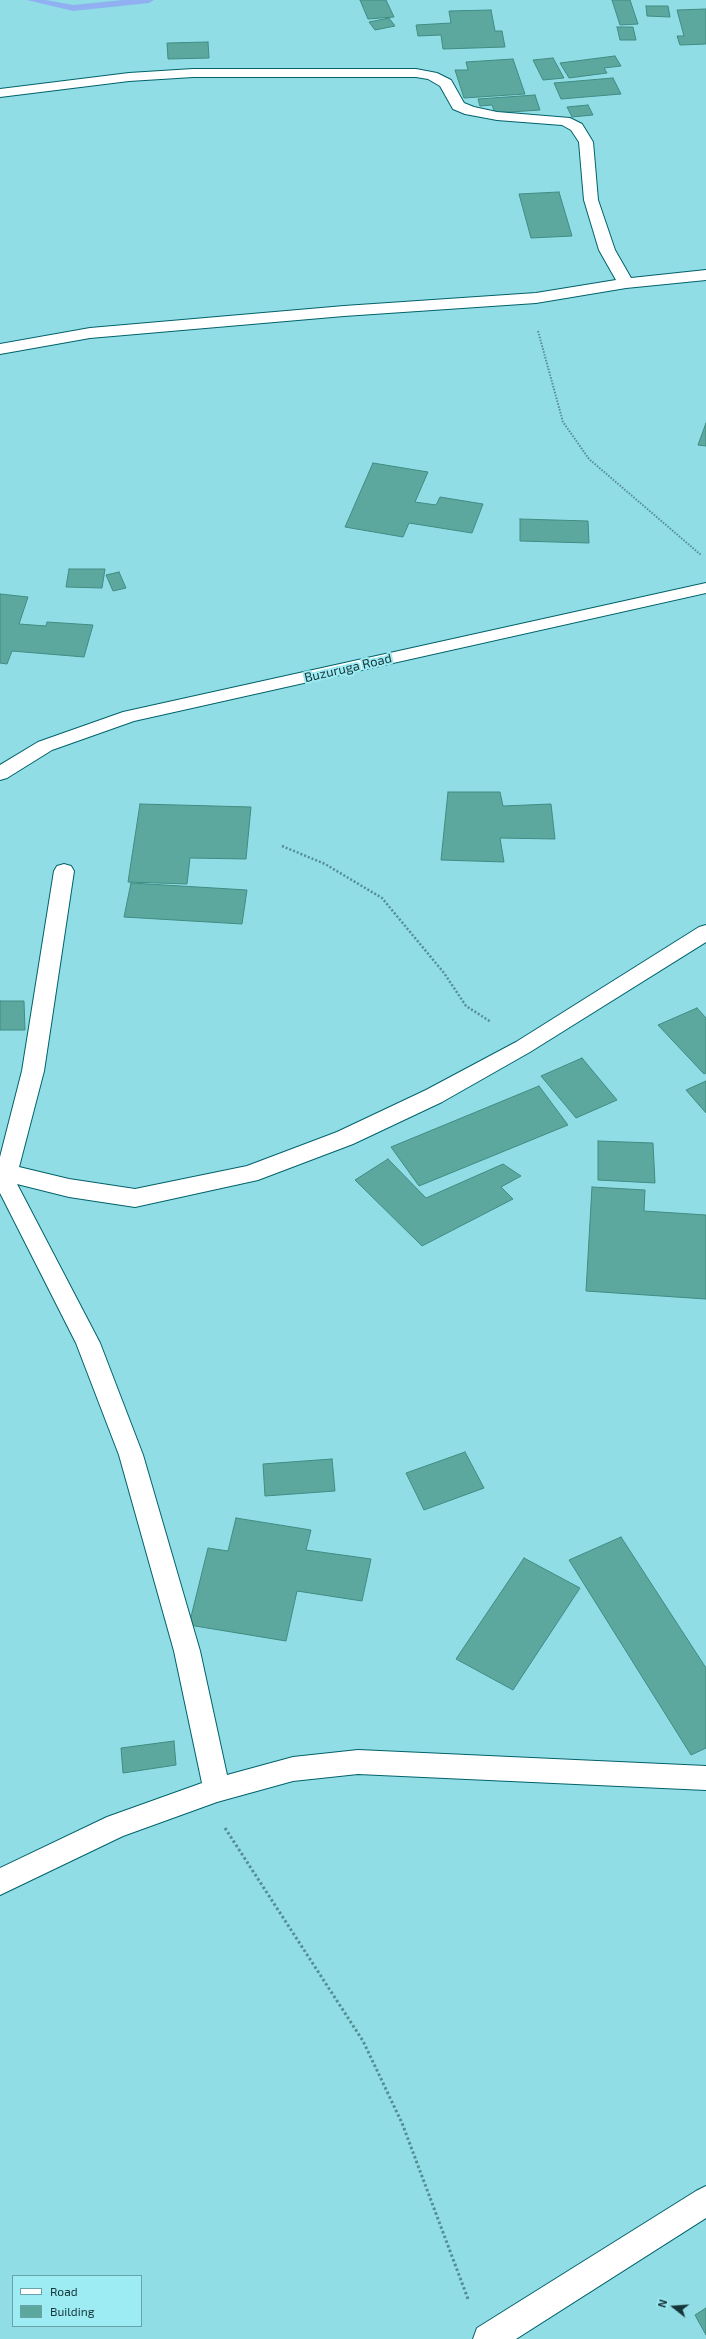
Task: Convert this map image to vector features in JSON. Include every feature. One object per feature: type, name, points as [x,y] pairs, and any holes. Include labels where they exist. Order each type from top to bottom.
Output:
[{"type":"street","points":[[0,93],[128,77],[193,73],[416,73],[432,76],[446,83],[458,106],[470,111],[497,116],[565,121],[577,127],[586,142],[591,200],[607,250],[626,283]]},
{"type":"street","points":[[0,349],[90,333],[344,311],[536,298],[626,283],[706,275]]},
{"type":"street","name":"Buzuruga Road","points":[[0,774],[45,746],[130,716],[706,588]]},
{"type":"street","points":[[64,871],[34,1071],[2,1172],[88,1343],[131,1455],[188,1651],[209,1793]]},
{"type":"street","points":[[2,1172],[70,1188],[134,1198],[250,1174],[345,1138],[434,1096],[523,1047],[706,932]]},
{"type":"street","points":[[0,1882],[116,1826],[209,1793],[293,1769],[358,1762],[706,1778]]},
{"type":"street","points":[[488,2339],[706,2201]]},
{"type":"path","points":[[536,298],[537,327],[563,422],[589,459],[706,559]]},
{"type":"path","points":[[282,846],[325,864],[382,898],[444,973],[466,1006],[504,1031],[523,1047]]},
{"type":"path","points":[[209,1793],[286,1921],[363,2041],[402,2123],[469,2302]]},
{"type":"building","points":[[360,0],[386,0],[394,17],[368,19]]},
{"type":"building","points":[[612,0],[630,0],[638,24],[620,25]]},
{"type":"building","points":[[646,6],[668,6],[670,17],[647,16]]},
{"type":"building","points":[[706,9],[706,44],[680,45],[677,36],[684,36],[677,10]]},
{"type":"building","points":[[491,10],[495,31],[502,31],[505,47],[443,49],[441,35],[418,36],[416,25],[451,23],[449,11]]},
{"type":"building","points":[[389,18],[395,26],[375,30],[369,22]]},
{"type":"building","points":[[617,27],[633,27],[636,40],[620,40]]},
{"type":"building","points":[[208,42],[209,58],[168,59],[167,43]]},
{"type":"building","points":[[615,56],[621,66],[604,68],[607,73],[569,78],[560,63]]},
{"type":"building","points":[[553,58],[564,78],[543,80],[533,60]]},
{"type":"building","points":[[513,59],[525,94],[464,98],[455,70],[468,70],[466,62]]},
{"type":"building","points":[[613,78],[621,94],[561,99],[554,83]]},
{"type":"building","points":[[535,95],[540,110],[495,113],[492,105],[480,106],[478,99]]},
{"type":"building","points":[[588,105],[593,115],[572,117],[567,107]]},
{"type":"building","points":[[559,192],[572,236],[531,238],[519,194]]},
{"type":"building","points":[[706,423],[706,446],[698,445]]},
{"type":"building","points":[[373,463],[428,472],[415,502],[436,505],[440,497],[483,504],[472,533],[409,523],[403,537],[345,527]]},
{"type":"building","points":[[520,519],[588,521],[589,543],[520,541]]},
{"type":"building","points":[[69,569],[105,569],[102,588],[66,587]]},
{"type":"building","points":[[119,572],[126,588],[113,591],[106,575]]},
{"type":"building","points":[[0,594],[28,597],[19,624],[46,626],[47,622],[93,625],[84,657],[12,651],[7,664],[0,663]]},
{"type":"building","points":[[448,792],[500,792],[503,806],[551,804],[555,839],[500,838],[504,862],[441,860]]},
{"type":"building","points":[[140,804],[251,807],[246,859],[190,858],[187,884],[128,882]]},
{"type":"building","points":[[131,883],[247,890],[242,924],[124,917]]},
{"type":"building","points":[[0,1001],[24,1001],[25,1030],[0,1030]]},
{"type":"building","points":[[697,1008],[706,1018],[706,1073],[704,1074],[658,1025]]},
{"type":"building","points":[[582,1058],[617,1100],[576,1118],[541,1076]]},
{"type":"building","points":[[706,1081],[706,1113],[686,1090]]},
{"type":"building","points":[[539,1086],[568,1125],[419,1186],[391,1147]]},
{"type":"building","points":[[598,1141],[653,1143],[655,1183],[598,1180]]},
{"type":"building","points":[[388,1159],[426,1198],[503,1164],[521,1176],[501,1187],[513,1199],[422,1246],[355,1180]]},
{"type":"building","points":[[592,1187],[645,1190],[644,1211],[706,1215],[706,1299],[586,1291]]},
{"type":"building","points":[[465,1452],[484,1488],[424,1510],[406,1473]]},
{"type":"building","points":[[332,1459],[335,1491],[265,1496],[263,1464]]},
{"type":"building","points":[[236,1518],[311,1530],[306,1550],[371,1559],[362,1601],[297,1591],[286,1641],[189,1625],[208,1548],[228,1551]]},
{"type":"building","points":[[621,1537],[706,1668],[706,1748],[691,1755],[569,1560]]},
{"type":"building","points":[[524,1558],[580,1588],[513,1690],[456,1659]]},
{"type":"building","points":[[174,1741],[176,1765],[123,1773],[121,1748]]},
{"type":"building","points":[[706,2308],[706,2335],[695,2315]]},
{"type":"waterway","points":[[32,0],[73,8],[149,0]]}]
